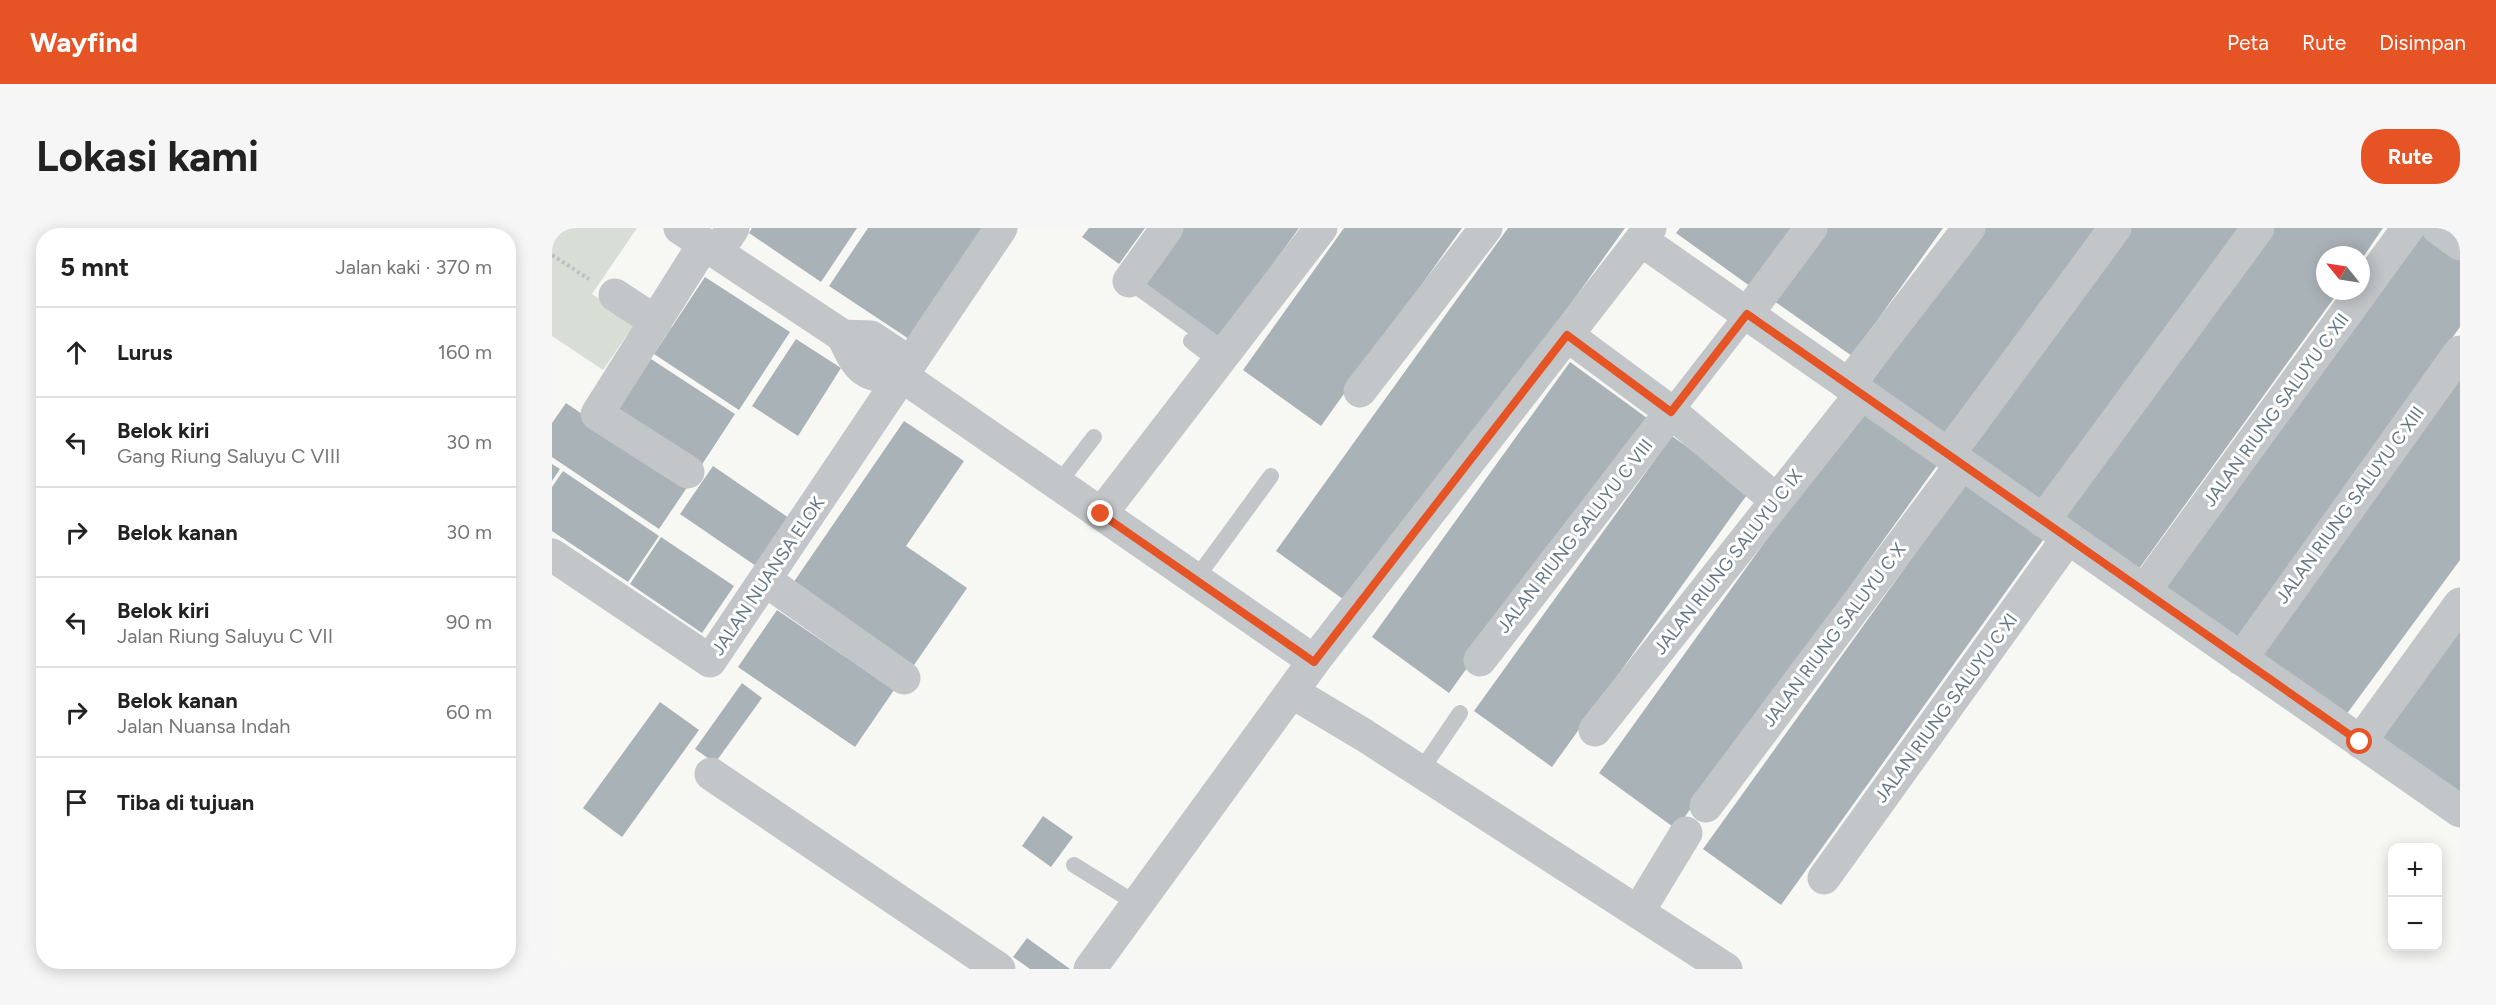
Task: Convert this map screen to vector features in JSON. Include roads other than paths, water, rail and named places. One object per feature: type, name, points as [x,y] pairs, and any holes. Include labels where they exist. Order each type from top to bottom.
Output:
[{"type":"street","name":"JALAN NUANSA ELOK","points":[[552,555],[710,661],[871,422],[898,364],[1001,228]]},
{"type":"street","points":[[1129,281],[1167,228]]},
{"type":"street","points":[[1101,514],[1321,228]]},
{"type":"street","points":[[1360,391],[1486,228]]},
{"type":"street","points":[[1671,412],[1811,228]]},
{"type":"street","name":"JALAN RIUNG SALUYU C IX","points":[[1595,730],[1776,500],[1969,228]]},
{"type":"street","name":"JALAN RIUNG SALUYU C X","points":[[1706,806],[1955,459],[2115,228]]},
{"type":"street","name":"JALAN RIUNG SALUYU C XI","points":[[1824,878],[2258,228]]},
{"type":"street","name":"JALAN RIUNG SALUYU C XII","points":[[2144,591],[2408,228]]},
{"type":"street","points":[[2438,228],[2460,244]]},
{"type":"street","points":[[1090,969],[1314,662],[1646,234],[1747,314],[2460,811]]},
{"type":"street","points":[[688,472],[597,414],[708,238],[849,348],[879,378],[898,364],[1058,484],[1314,662]]},
{"type":"street","points":[[615,295],[656,322]]},
{"type":"street","points":[[1567,335],[1671,412],[1776,500]]},
{"type":"street","name":"JALAN RIUNG SALUYU C XIII","points":[[2241,659],[2460,352]]},
{"type":"street","name":"JALAN RIUNG SALUYU C VIII","points":[[1480,660],[1671,412]]},
{"type":"street","points":[[765,580],[904,678]]},
{"type":"street","points":[[2360,742],[2460,604]]},
{"type":"street","points":[[1292,692],[1726,969]]},
{"type":"street","points":[[711,774],[999,969]]},
{"type":"street","points":[[1638,912],[1686,833]]},
{"type":"lane","points":[[1129,281],[1222,357]]},
{"type":"lane","points":[[1191,342],[1222,357]]},
{"type":"lane","points":[[1058,484],[1094,437]]},
{"type":"lane","points":[[1195,580],[1271,476]]},
{"type":"lane","points":[[1420,772],[1460,713]]},
{"type":"lane","points":[[1074,865],[1137,904]]}]
